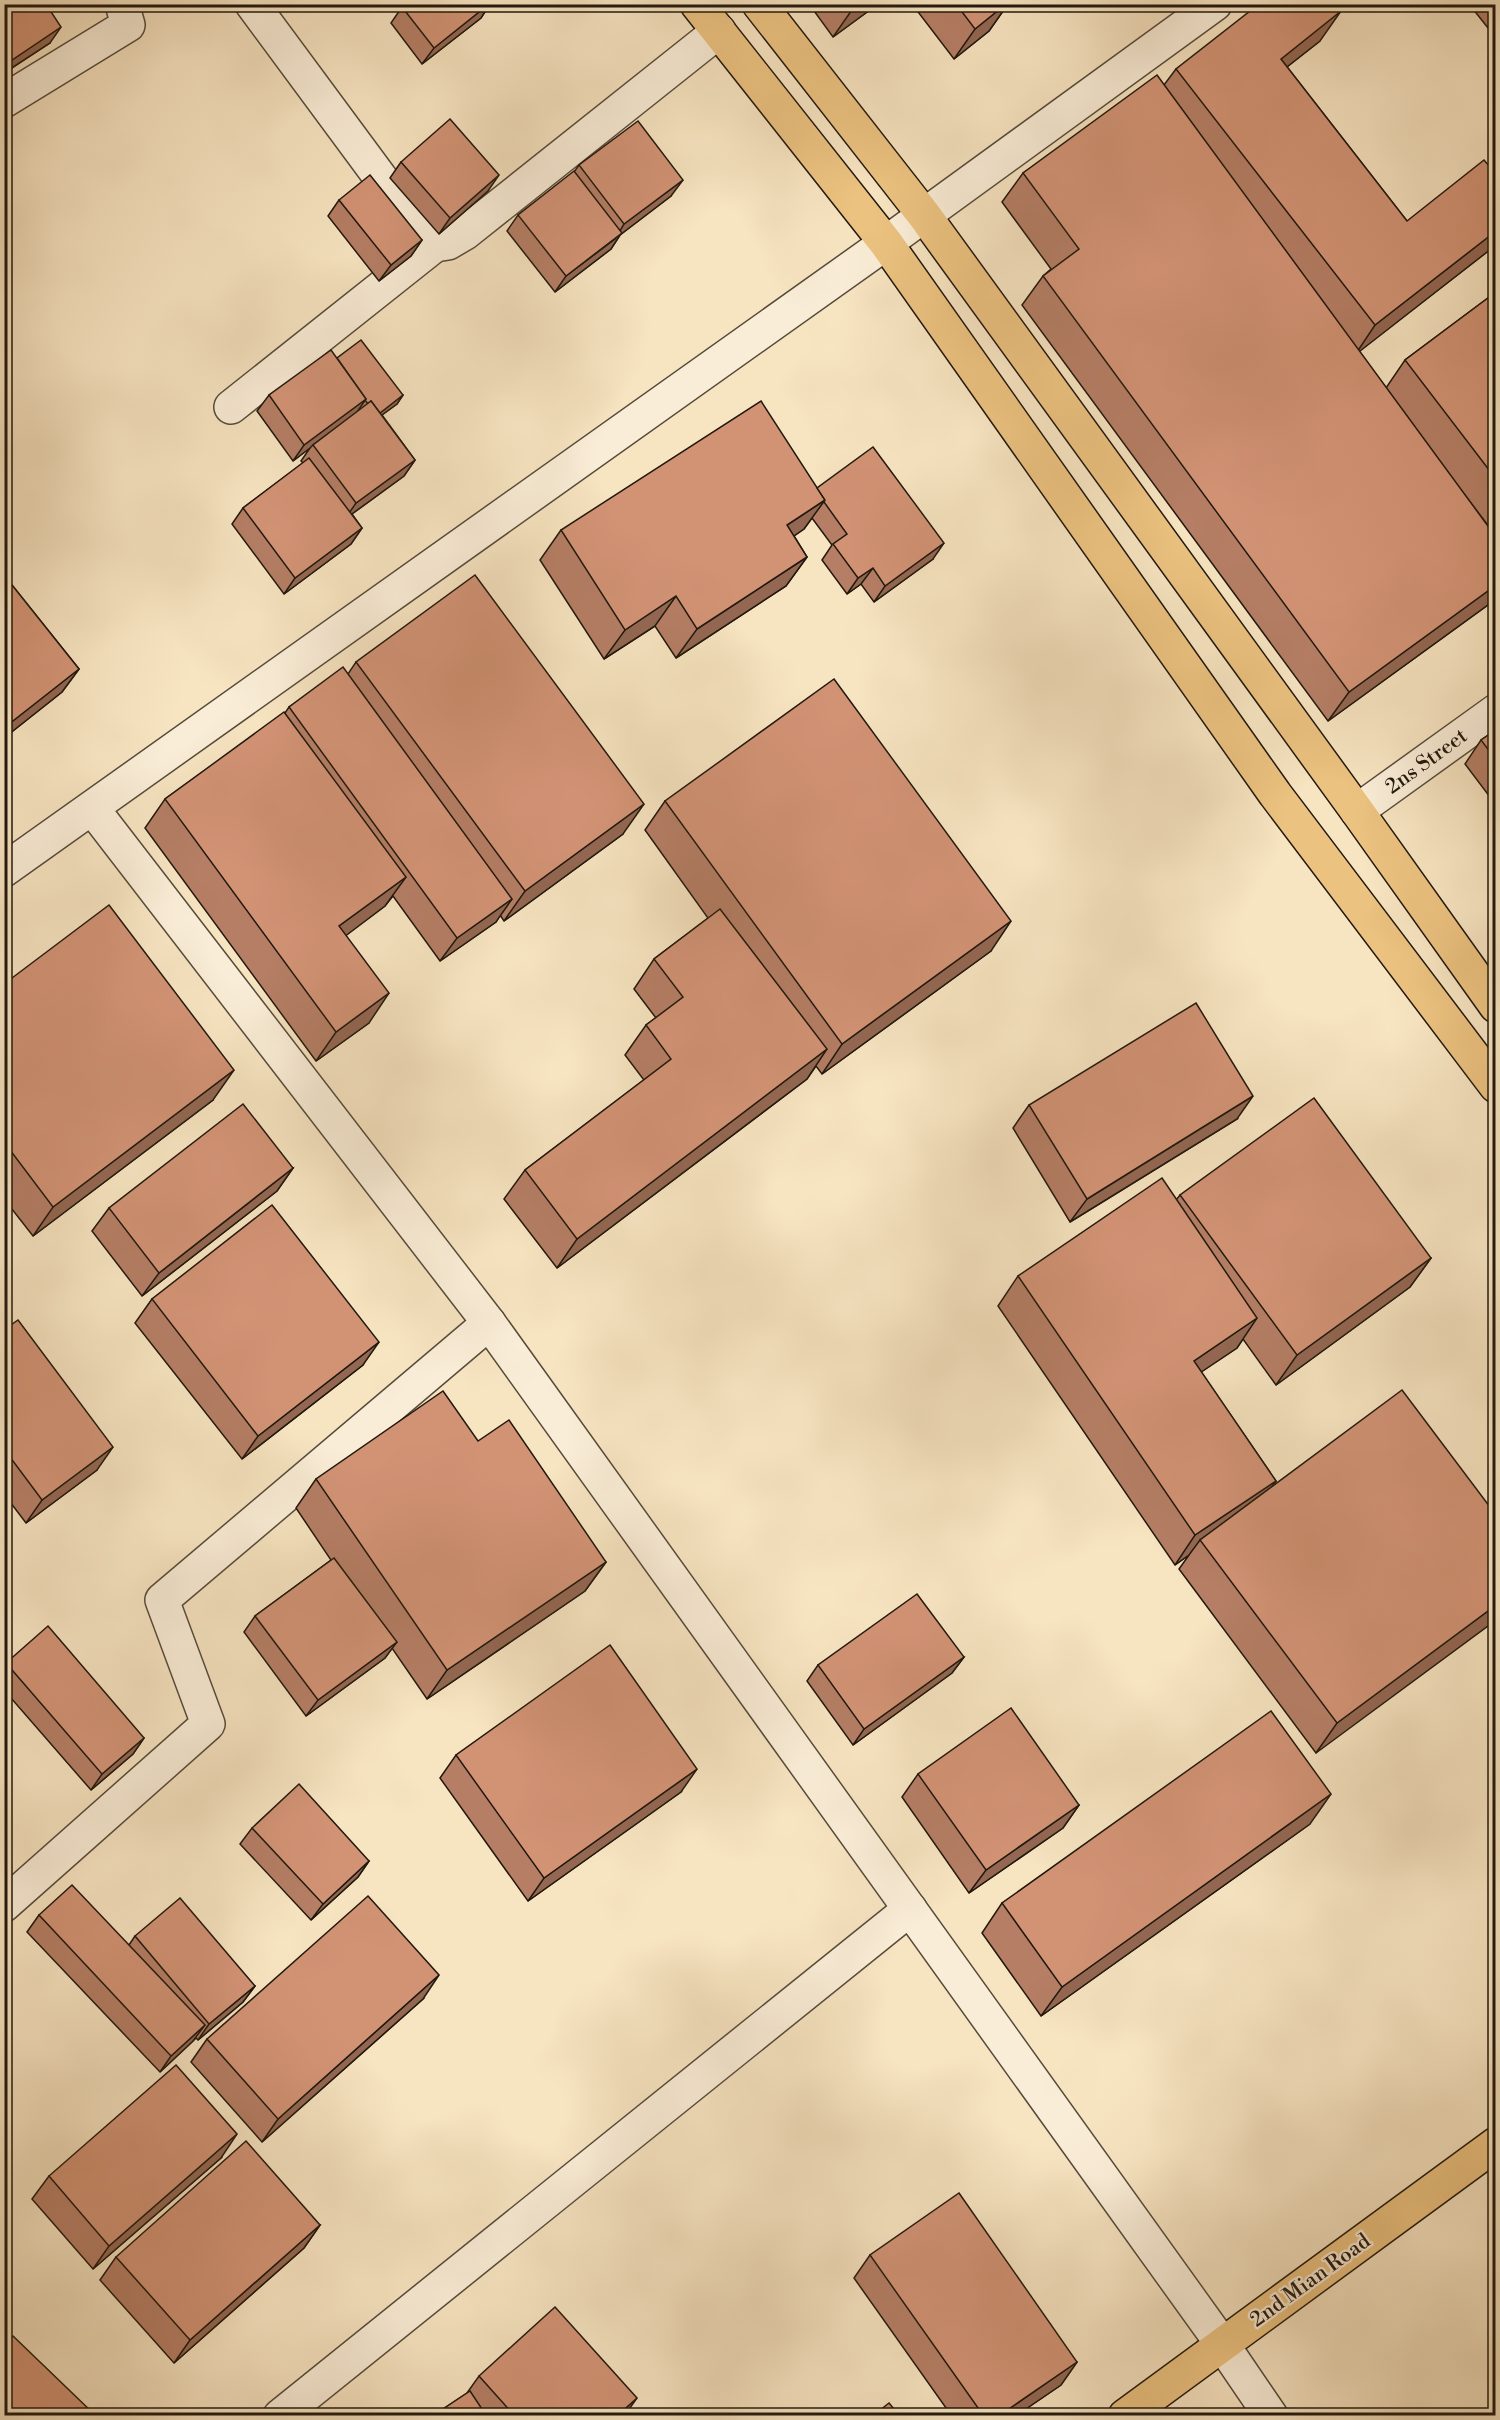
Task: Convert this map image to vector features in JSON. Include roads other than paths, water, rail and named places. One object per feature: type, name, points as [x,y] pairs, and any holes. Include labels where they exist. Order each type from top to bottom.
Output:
[{"type":"main road","points":[[696,4],[886,243],[1275,794],[1496,1086]]},
{"type":"main road","points":[[759,4],[924,215],[1496,1006]]},
{"type":"main road","name":"2nd Mian Road","points":[[1125,2415],[1496,2144]]},
{"type":"street","points":[[4,101],[128,25],[122,4]]},
{"type":"street","points":[[252,4],[425,238],[435,245]]},
{"type":"street","points":[[4,870],[886,243],[1215,4]]},
{"type":"street","points":[[231,407],[435,245],[448,243],[465,233],[719,31]]},
{"type":"street","name":"2ns Street","points":[[1357,811],[1496,711]]},
{"type":"street","points":[[92,808],[489,1323],[1271,2415]]},
{"type":"street","points":[[4,1905],[208,1724],[162,1600],[489,1323]]},
{"type":"street","points":[[280,2415],[910,1909]]}]
